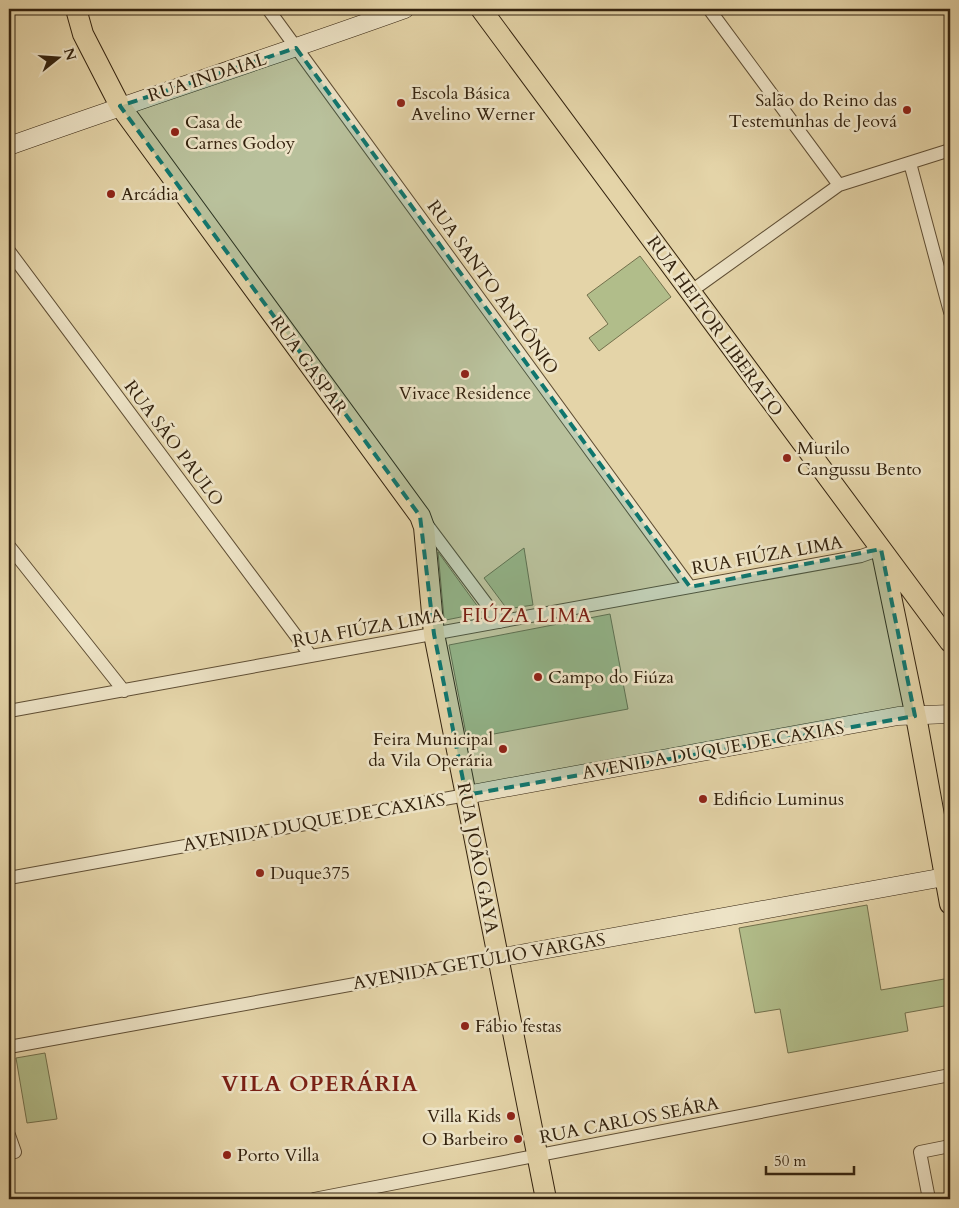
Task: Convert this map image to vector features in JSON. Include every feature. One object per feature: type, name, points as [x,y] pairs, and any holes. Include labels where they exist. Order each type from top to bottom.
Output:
[{"type":"main road","name":"RUA GASPAR","points":[[76,9],[86,41],[120,106],[420,516]]},
{"type":"main road","name":"RUA HEITOR LIBERATO","points":[[480,9],[950,642]]},
{"type":"main road","name":"RUA JOÃO GAYA","points":[[420,516],[424,527],[434,634],[546,1199]]},
{"type":"main road","points":[[881,549],[948,876],[950,904]]},
{"type":"street","name":"RUA SANTO ANTÔNIO","points":[[268,9],[690,587]]},
{"type":"street","name":"RUA INDAIAL","points":[[9,146],[120,106],[296,48],[406,9]]},
{"type":"street","points":[[709,9],[839,184]]},
{"type":"street","points":[[690,292],[839,184],[950,150]]},
{"type":"street","points":[[910,163],[950,312]]},
{"type":"street","name":"RUA SÃO PAULO","points":[[9,251],[311,656]]},
{"type":"street","name":"RUA GASPAR","points":[[420,516],[500,622]]},
{"type":"street","points":[[9,546],[124,691]]},
{"type":"street","name":"RUA FIÚZA LIMA","points":[[9,711],[862,556],[881,549]]},
{"type":"street","name":"AVENIDA DUQUE DE CAXIAS","points":[[9,878],[898,716],[950,714]]},
{"type":"street","name":"AVENIDA GETÚLIO VARGAS","points":[[9,1047],[948,876]]},
{"type":"street","name":"RUA CARLOS SEÁRA","points":[[314,1199],[950,1075]]},
{"type":"street","points":[[9,1135],[15,1152]]},
{"type":"street","points":[[929,1199],[920,1152],[950,1146]]},
{"type":"highlighted area","points":[[296,48],[690,587],[881,549],[915,716],[466,795],[434,634],[420,516],[120,106]]},
{"type":"green space","points":[[640,256],[671,297],[599,351],[589,338],[608,324],[587,295]]},
{"type":"green space","points":[[524,548],[533,605],[507,609],[484,578]]},
{"type":"green space","points":[[438,552],[481,613],[446,620],[444,618]]},
{"type":"green space","name":"Campo do Fiúza","points":[[610,614],[628,709],[467,739],[449,645]]},
{"type":"green space","points":[[867,905],[881,990],[950,978],[950,1005],[905,1013],[908,1031],[788,1053],[780,1009],[755,1013],[739,928]]},
{"type":"green space","points":[[45,1053],[57,1119],[27,1123],[16,1058]]},
{"type":"place","name":"Escola Básica Avelino Werner","points":[[401,103]]},
{"type":"place","name":"Salão do Reino das Testemunhas de Jeová","points":[[907,110]]},
{"type":"place","name":"Casa de Carnes Godoy","points":[[175,132]]},
{"type":"place","name":"Arcádia","points":[[111,194]]},
{"type":"place","name":"Vivace Residence","points":[[465,374]]},
{"type":"place","name":"Murilo Cangussu Bento","points":[[787,458]]},
{"type":"place","name":"Campo do Fiúza","points":[[538,677]]},
{"type":"place","name":"Feira Municipal da Vila Operária","points":[[503,749]]},
{"type":"place","name":"Edificio Luminus","points":[[703,799]]},
{"type":"place","name":"Duque375","points":[[260,873]]},
{"type":"place","name":"Fábio festas","points":[[465,1026]]},
{"type":"place","name":"Villa Kids","points":[[511,1116]]},
{"type":"place","name":"O Barbeiro","points":[[518,1139]]},
{"type":"place","name":"Porto Villa","points":[[227,1155]]},
{"type":"district","name":"FIÚZA LIMA","points":[[527,615]]},
{"type":"district","name":"VILA OPERÁRIA","points":[[320,1083]]}]
